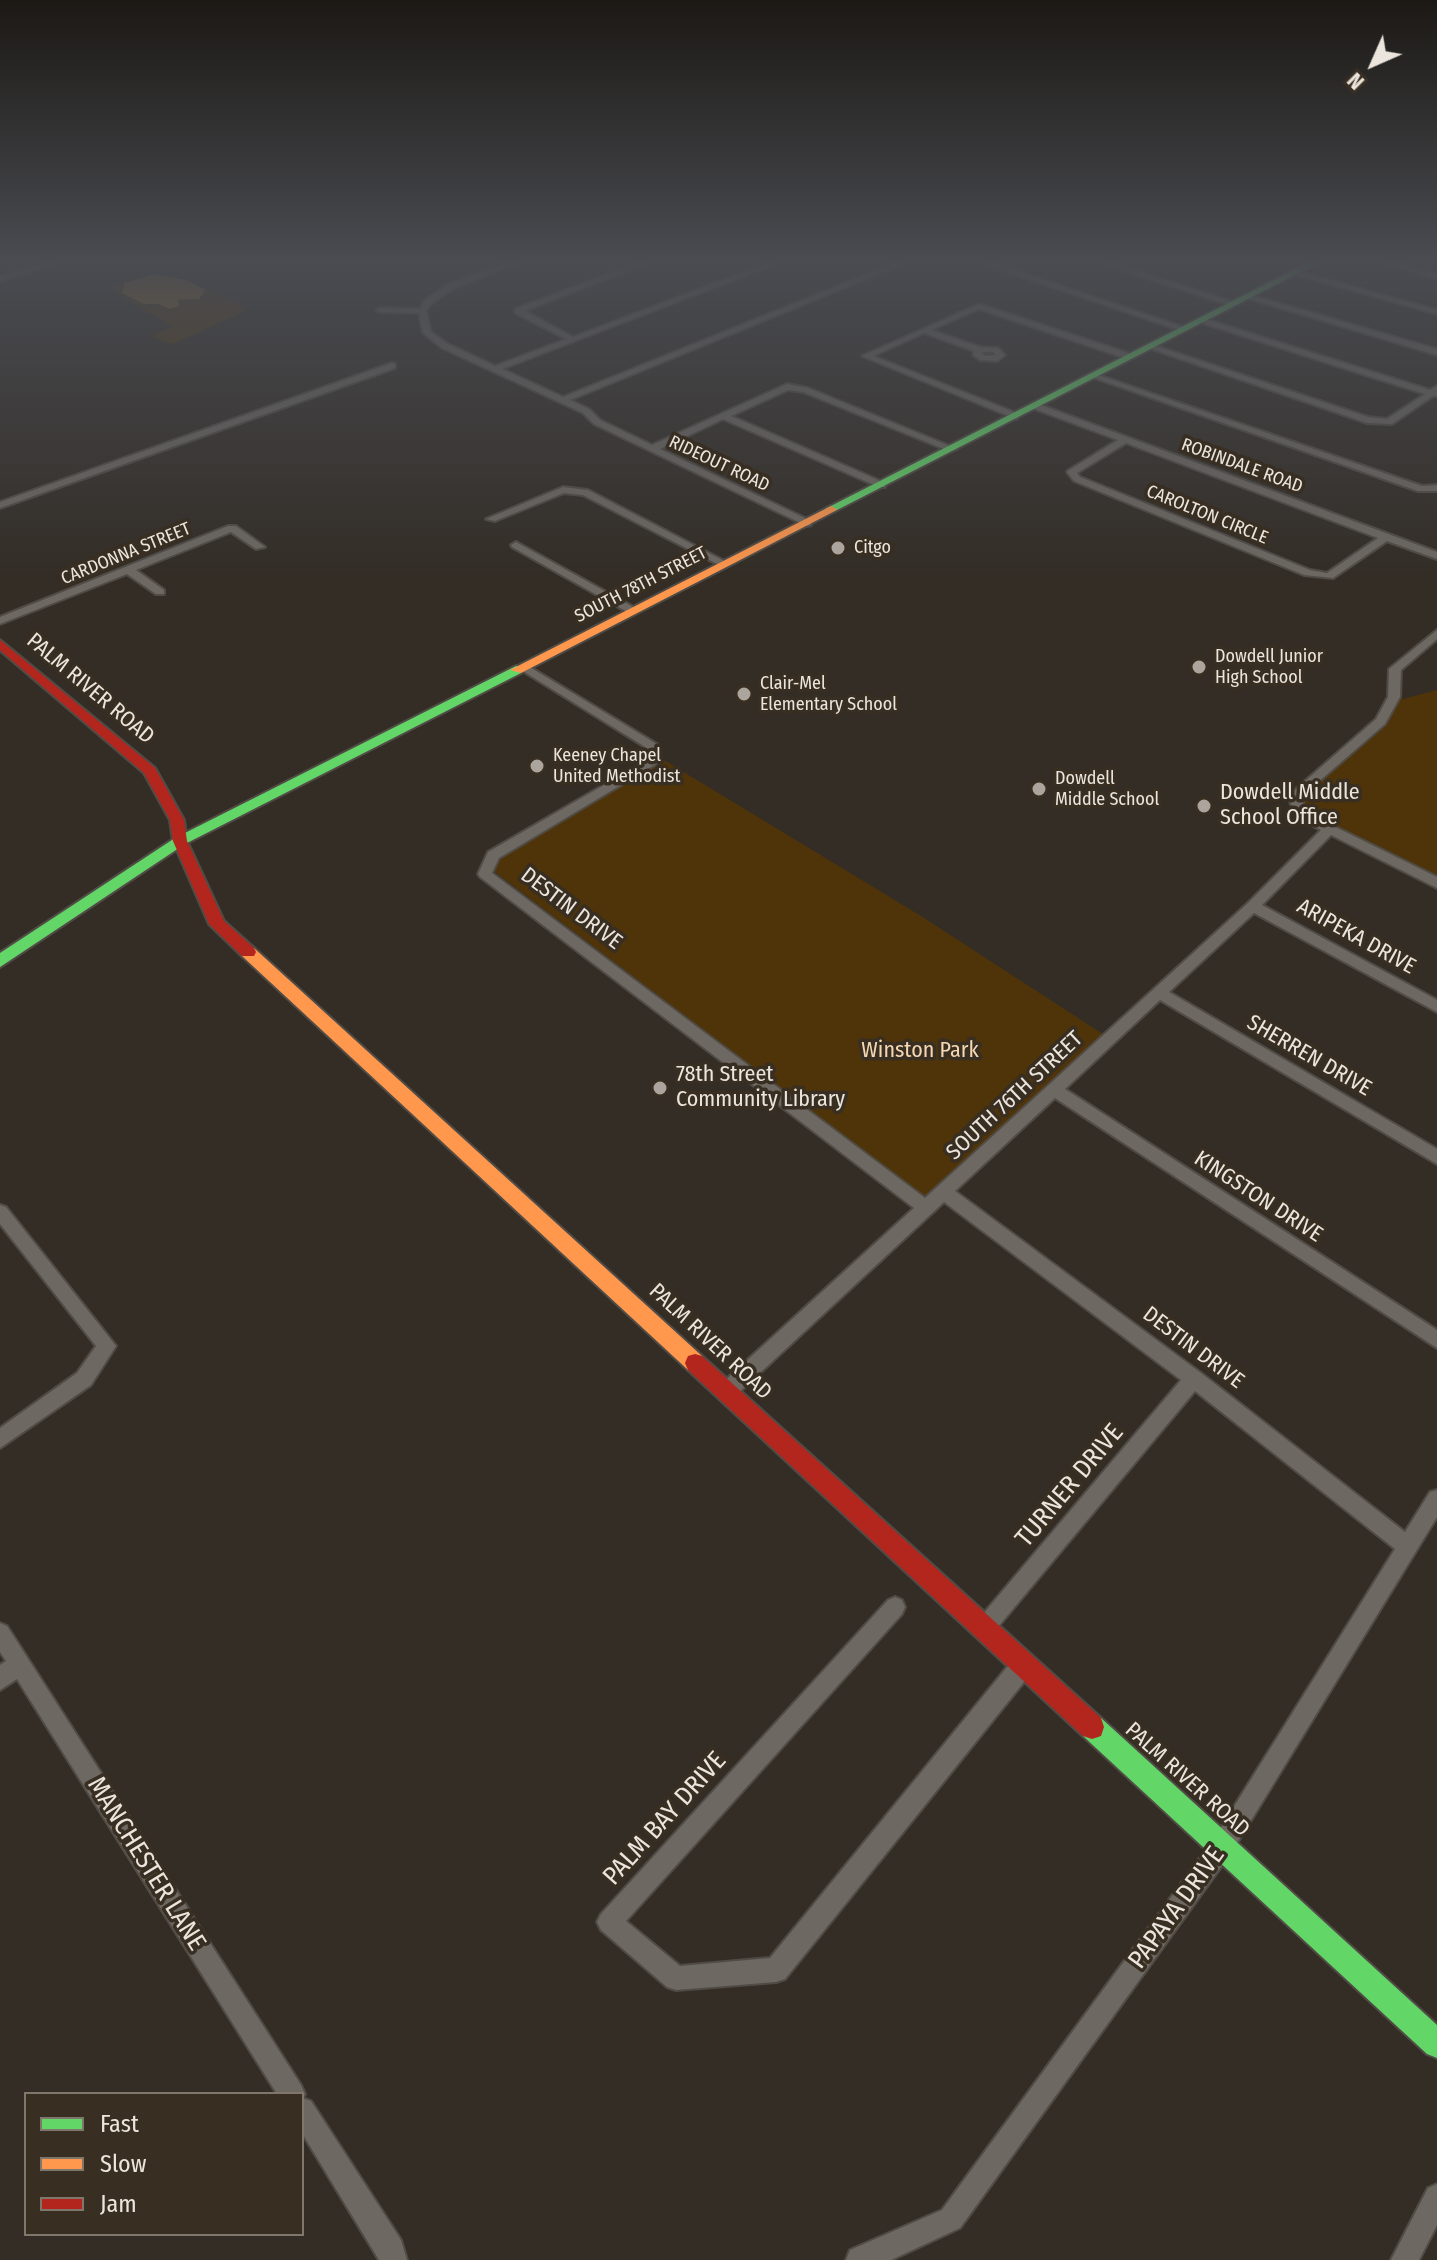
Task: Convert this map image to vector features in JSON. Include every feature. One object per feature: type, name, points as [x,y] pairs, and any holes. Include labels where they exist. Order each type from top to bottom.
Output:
[{"type":"street","points":[[0,505],[382,369]]},
{"type":"street","name":"RIDEOUT ROAD","points":[[496,369],[586,411],[597,422],[651,449],[807,523]]},
{"type":"street","points":[[563,400],[639,369]]},
{"type":"street","points":[[900,369],[1016,416]]},
{"type":"street","name":"SOUTH 78TH STREET","points":[[0,961],[180,841],[1106,369]]},
{"type":"street","points":[[1217,369],[1367,420],[1389,422],[1435,392]]},
{"type":"street","points":[[1354,369],[1435,392]]},
{"type":"street","points":[[1095,375],[1421,489],[1437,488]]},
{"type":"street","points":[[651,449],[787,387],[805,390],[952,449]]},
{"type":"street","name":"ROBINDALE ROAD","points":[[1035,406],[1437,556]]},
{"type":"street","points":[[723,416],[882,485]]},
{"type":"street","name":"CAROLTON CIRCLE","points":[[1124,440],[1072,472],[1077,479],[1308,573],[1329,576],[1386,537]]},
{"type":"street","points":[[491,519],[563,490],[585,492],[725,564]]},
{"type":"street","name":"CARDONNA STREET","points":[[0,621],[232,528],[260,547]]},
{"type":"street","points":[[516,545],[633,611]]},
{"type":"street","points":[[129,570],[160,592]]},
{"type":"street","points":[[1437,633],[1395,669],[1394,697],[1381,721],[1294,796],[1301,815],[1437,883]]},
{"type":"street","name":"PALM RIVER ROAD","points":[[0,644],[150,771],[177,820],[180,841],[217,924],[1437,2044]]},
{"type":"street","name":"DESTIN DRIVE","points":[[524,668],[656,749],[655,761],[493,855],[485,874],[926,1208]]},
{"type":"street","name":"SOUTH 76TH STREET","points":[[727,1391],[1253,906],[1329,830]]},
{"type":"street","name":"ARIPEKA DRIVE","points":[[1253,906],[1437,1007]]},
{"type":"street","name":"SHERREN DRIVE","points":[[1159,993],[1437,1157]]},
{"type":"street","name":"KINGSTON DRIVE","points":[[1054,1090],[1437,1340]]},
{"type":"street","name":"DESTIN DRIVE","points":[[943,1192],[1194,1379],[1409,1547]]},
{"type":"street","points":[[0,1439],[84,1379],[107,1346],[2,1217]]},
{"type":"street","name":"TURNER DRIVE","points":[[985,1627],[1194,1379]]},
{"type":"street","name":"PAPAYA DRIVE","points":[[860,2260],[951,2219],[1223,1845],[1437,1499]]},
{"type":"street","name":"PALM BAY DRIVE","points":[[895,1607],[609,1922],[676,1978],[776,1970],[1024,1664]]},
{"type":"street","name":"MANCHESTER LANE","points":[[0,1633],[291,2092]]},
{"type":"street","points":[[0,1679],[19,1664]]},
{"type":"street","points":[[304,2113],[391,2250],[393,2260]]},
{"type":"street","points":[[1405,2260],[1437,2197]]},
{"type":"green space","points":[[1437,690],[1437,877],[1307,813],[1302,797],[1387,724],[1399,700]]},
{"type":"green space","name":"Winston Park","points":[[659,757],[921,916],[1112,1040],[930,1201],[487,866]]},
{"type":"traffic: fast","points":[[831,509],[1105,369]]},
{"type":"traffic: fast","points":[[0,961],[180,841],[516,670]]},
{"type":"traffic: fast","points":[[1092,1727],[1437,2044]]},
{"type":"traffic: slow","points":[[516,670],[831,509]]},
{"type":"traffic: slow","points":[[248,952],[695,1363]]},
{"type":"traffic: jam","points":[[0,644],[150,771],[177,820],[180,841],[217,924],[248,952]]},
{"type":"traffic: jam","points":[[695,1363],[1092,1727]]},
{"type":"place","name":"Citgo","points":[[838,548]]},
{"type":"place","name":"Dowdell Junior High School","points":[[1199,667]]},
{"type":"place","name":"Clair-Mel Elementary School","points":[[744,694]]},
{"type":"place","name":"Keeney Chapel United Methodist","points":[[537,766]]},
{"type":"place","name":"Dowdell Middle School","points":[[1039,789]]},
{"type":"place","name":"Dowdell Middle School Office","points":[[1204,806]]},
{"type":"place","name":"78th Street Community Library","points":[[660,1088]]}]
